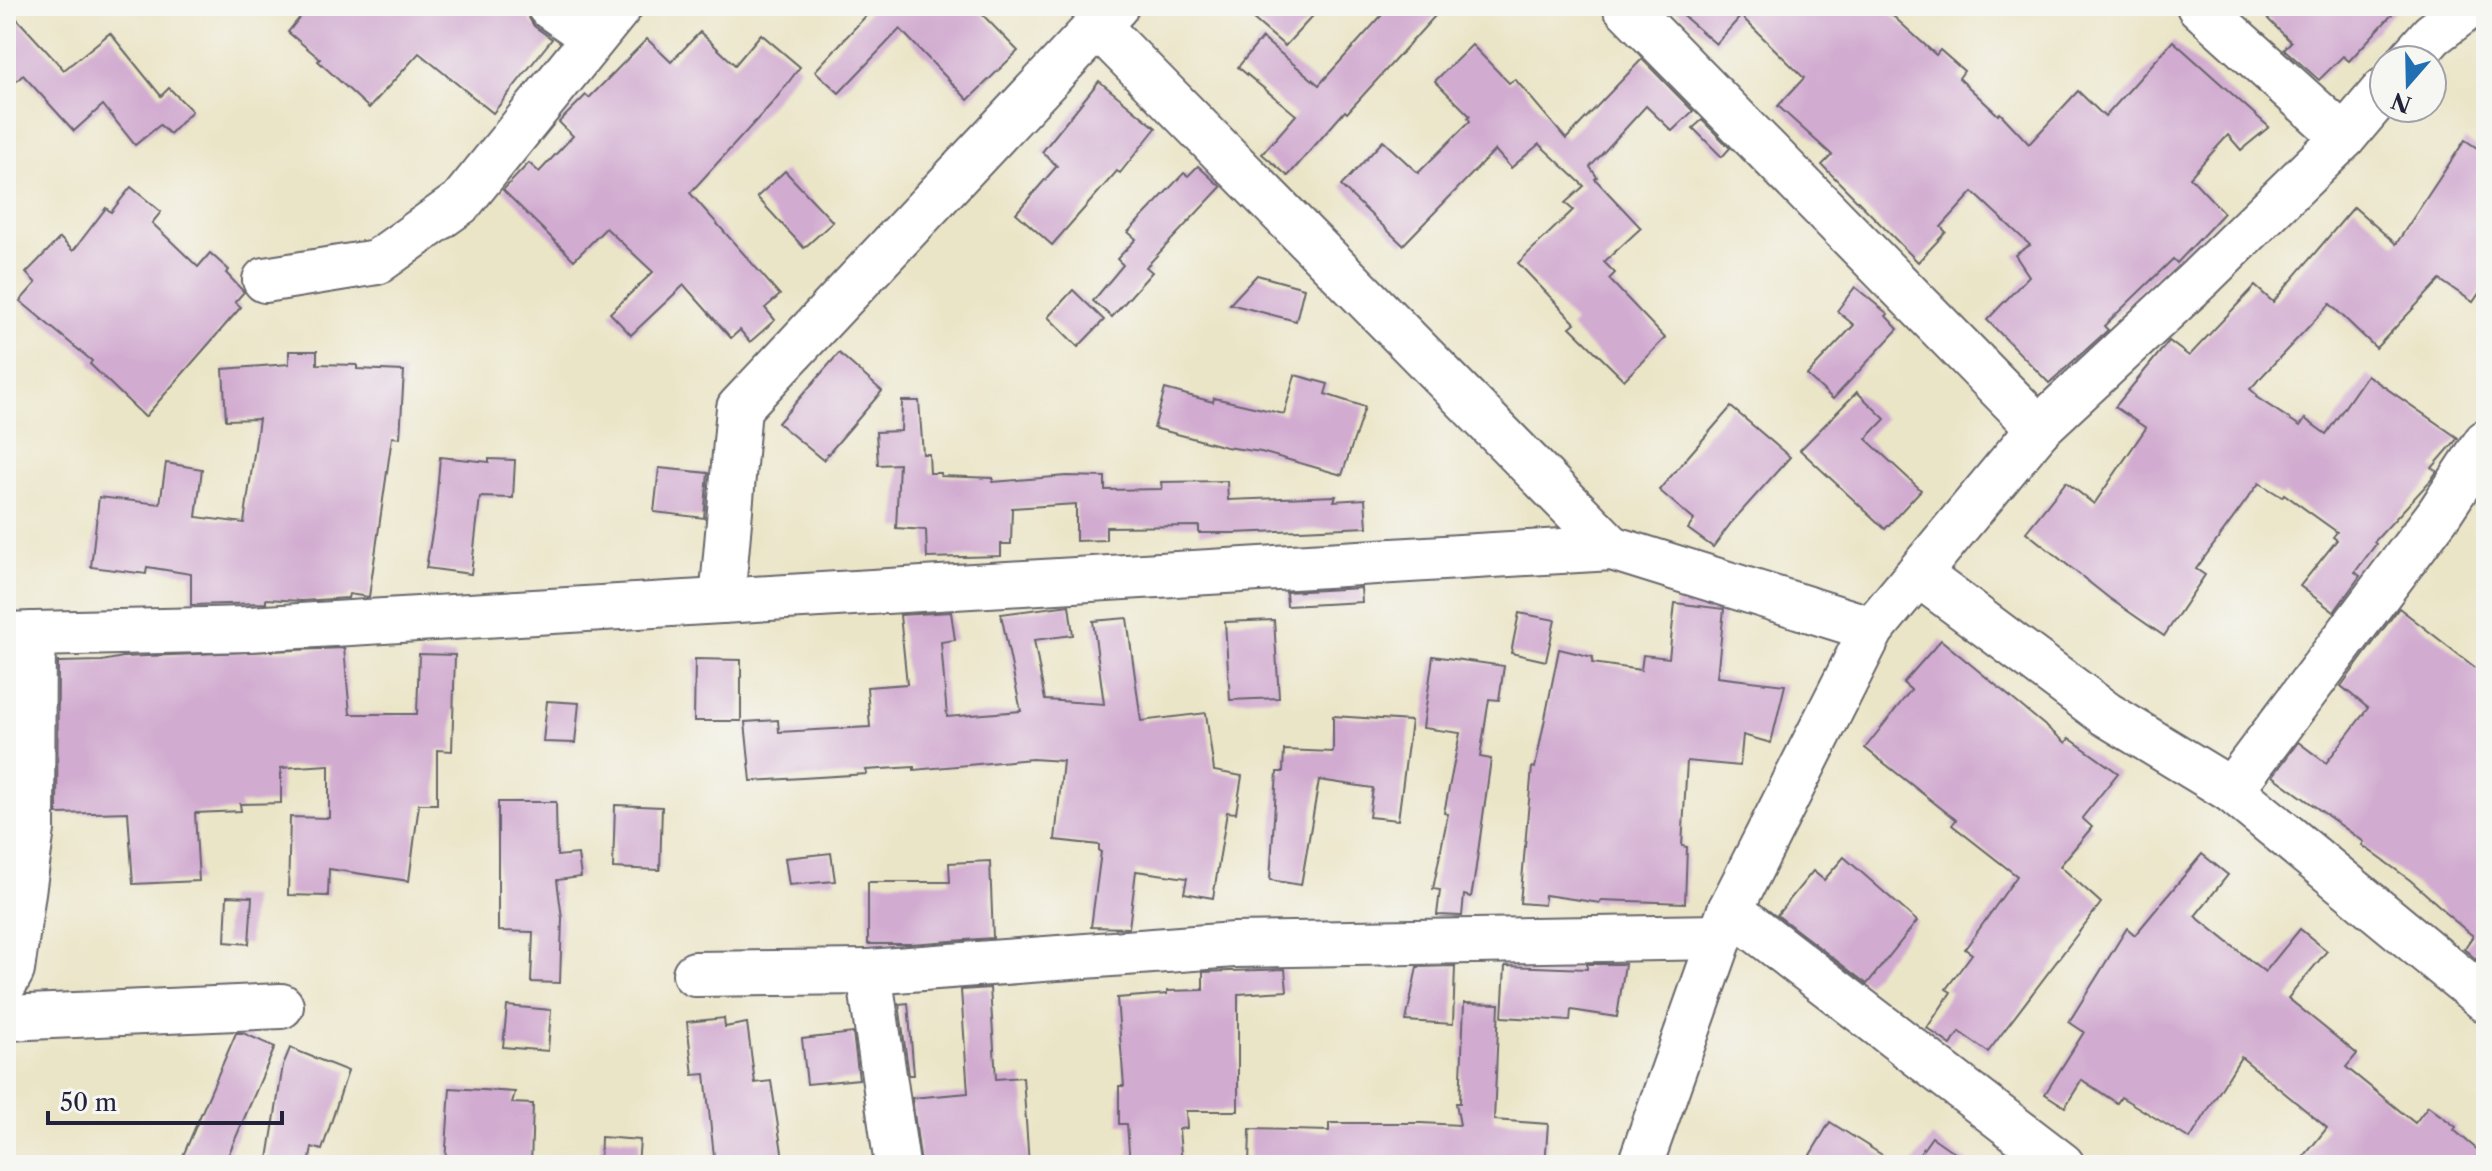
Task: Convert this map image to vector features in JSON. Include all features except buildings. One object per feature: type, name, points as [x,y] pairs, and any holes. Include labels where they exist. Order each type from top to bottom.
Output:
[{"type":"street","points":[[265,280],[377,262],[461,202],[607,22],[549,6]]},
{"type":"street","points":[[1625,6],[2039,428]]},
{"type":"street","points":[[2199,6],[2344,137]]},
{"type":"street","points":[[2424,44],[2470,6]]},
{"type":"street","points":[[722,601],[739,408],[1108,16],[1612,548]]},
{"type":"street","points":[[1640,1165],[1725,923],[1872,629],[2039,428],[2200,278],[2344,137],[2368,109]]},
{"type":"street","points":[[2231,790],[2438,515],[2486,442]]},
{"type":"street","points":[[6,981],[12,970],[32,829],[20,635],[249,629],[1612,548],[1872,629]]},
{"type":"street","points":[[1918,574],[2106,714],[2231,790],[2486,1000]]},
{"type":"street","points":[[695,974],[869,972],[1234,945],[1725,923],[2062,1165]]},
{"type":"street","points":[[869,972],[897,1165]]},
{"type":"street","points":[[6,1018],[281,1006]]}]
